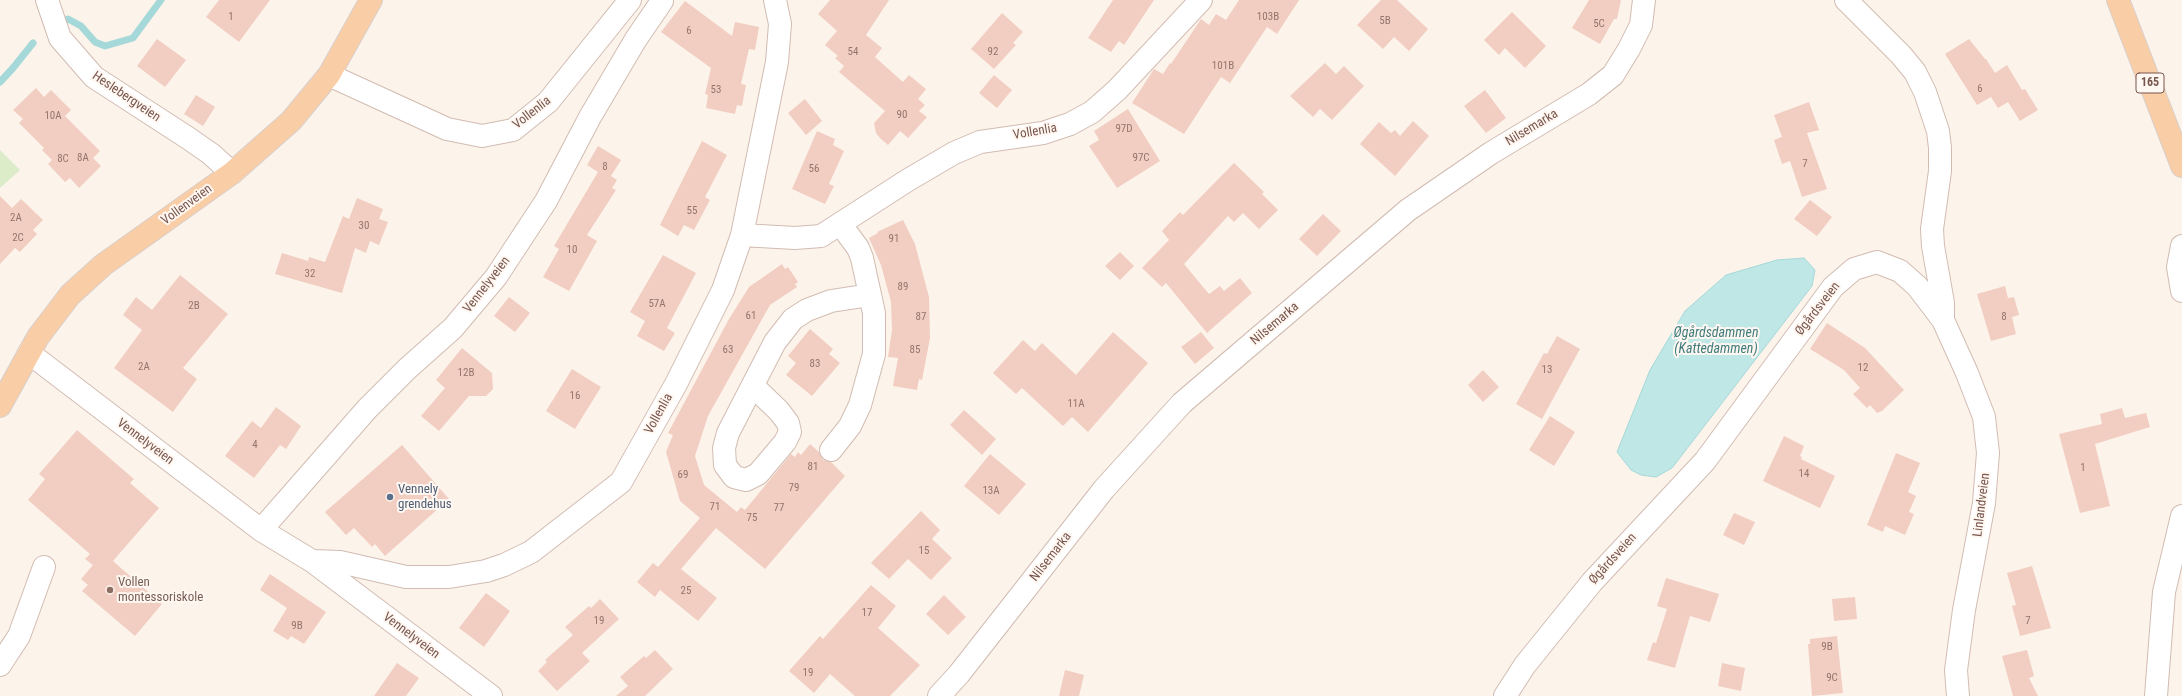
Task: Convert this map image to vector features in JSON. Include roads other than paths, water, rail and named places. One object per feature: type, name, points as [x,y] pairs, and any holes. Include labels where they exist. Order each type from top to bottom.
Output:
[{"type":"main road","name":"Vollenveien","points":[[0,406],[29,353],[48,323],[70,295],[86,279],[232,173],[291,121],[329,75],[371,0]]},
{"type":"main road","name":"165","points":[[2118,0],[2182,166]]},
{"type":"street","name":"Heslebergveien","points":[[47,0],[60,38],[94,77],[211,154],[232,173]]},
{"type":"street","name":"Vollenlia","points":[[329,75],[448,130],[482,136],[513,130],[548,102],[630,0]]},
{"type":"street","name":"Vollenlia","points":[[621,482],[676,384],[723,290],[742,235],[777,62],[780,24],[775,0]]},
{"type":"street","name":"Vollenlia","points":[[742,235],[809,238],[821,236],[841,225],[908,180],[961,150],[994,139],[1057,130],[1092,112],[1122,85],[1201,0]]},
{"type":"street","name":"Nilsemarka","points":[[938,696],[959,674],[1104,489],[1182,403],[1408,210],[1491,153],[1590,94],[1613,74],[1629,49],[1641,25],[1644,0]]},
{"type":"street","points":[[1846,0],[1901,55],[1915,72],[1925,92],[1938,131],[1940,171],[1932,229],[1933,246],[1943,303],[1943,320]]},
{"type":"street","name":"Vennelyveien","points":[[261,530],[367,409],[407,369],[452,328],[496,277],[546,201],[590,117],[636,39],[662,1]]},
{"type":"street","points":[[831,450],[850,426],[860,405],[873,365],[875,335],[874,313],[862,258],[858,248],[841,225]]},
{"type":"street","points":[[2182,246],[2178,267],[2182,291]]},
{"type":"street","name":"Øgårdsveien","points":[[1505,696],[1525,665],[1592,582],[1705,461],[1833,287],[1854,270],[1877,262],[1900,271],[1917,286],[1943,320]]},
{"type":"street","points":[[752,386],[775,342],[793,319],[807,310],[831,301],[870,295]]},
{"type":"street","name":"Linlandveien","points":[[1943,320],[1967,373],[1984,417],[1988,453],[1984,503],[1964,610],[1956,670],[1958,696]]},
{"type":"street","name":"Vennelyveien","points":[[29,353],[261,530],[312,561],[491,696]]},
{"type":"street","name":"Vennelyveien","points":[[312,561],[340,562],[406,577],[449,577],[486,571],[504,565],[531,552],[621,482]]},
{"type":"street","points":[[2156,696],[2164,592],[2182,516]]},
{"type":"street","points":[[0,665],[19,636],[44,567]]},
{"type":"water","name":"Øgårdsdammen (Kattedammen)","points":[[1804,258],[1815,270],[1812,286],[1672,468],[1656,477],[1641,475],[1631,470],[1617,452],[1650,370],[1685,311],[1726,275],[1777,260]]},
{"type":"waterway","points":[[63,21],[68,19],[81,26],[95,42],[105,46],[133,38],[161,0]]},
{"type":"waterway","points":[[0,82],[33,43]]},
{"type":"place","name":"Vennely grendehus","points":[[390,497]]},
{"type":"place","name":"Vollen montessoriskole","points":[[110,590]]}]
